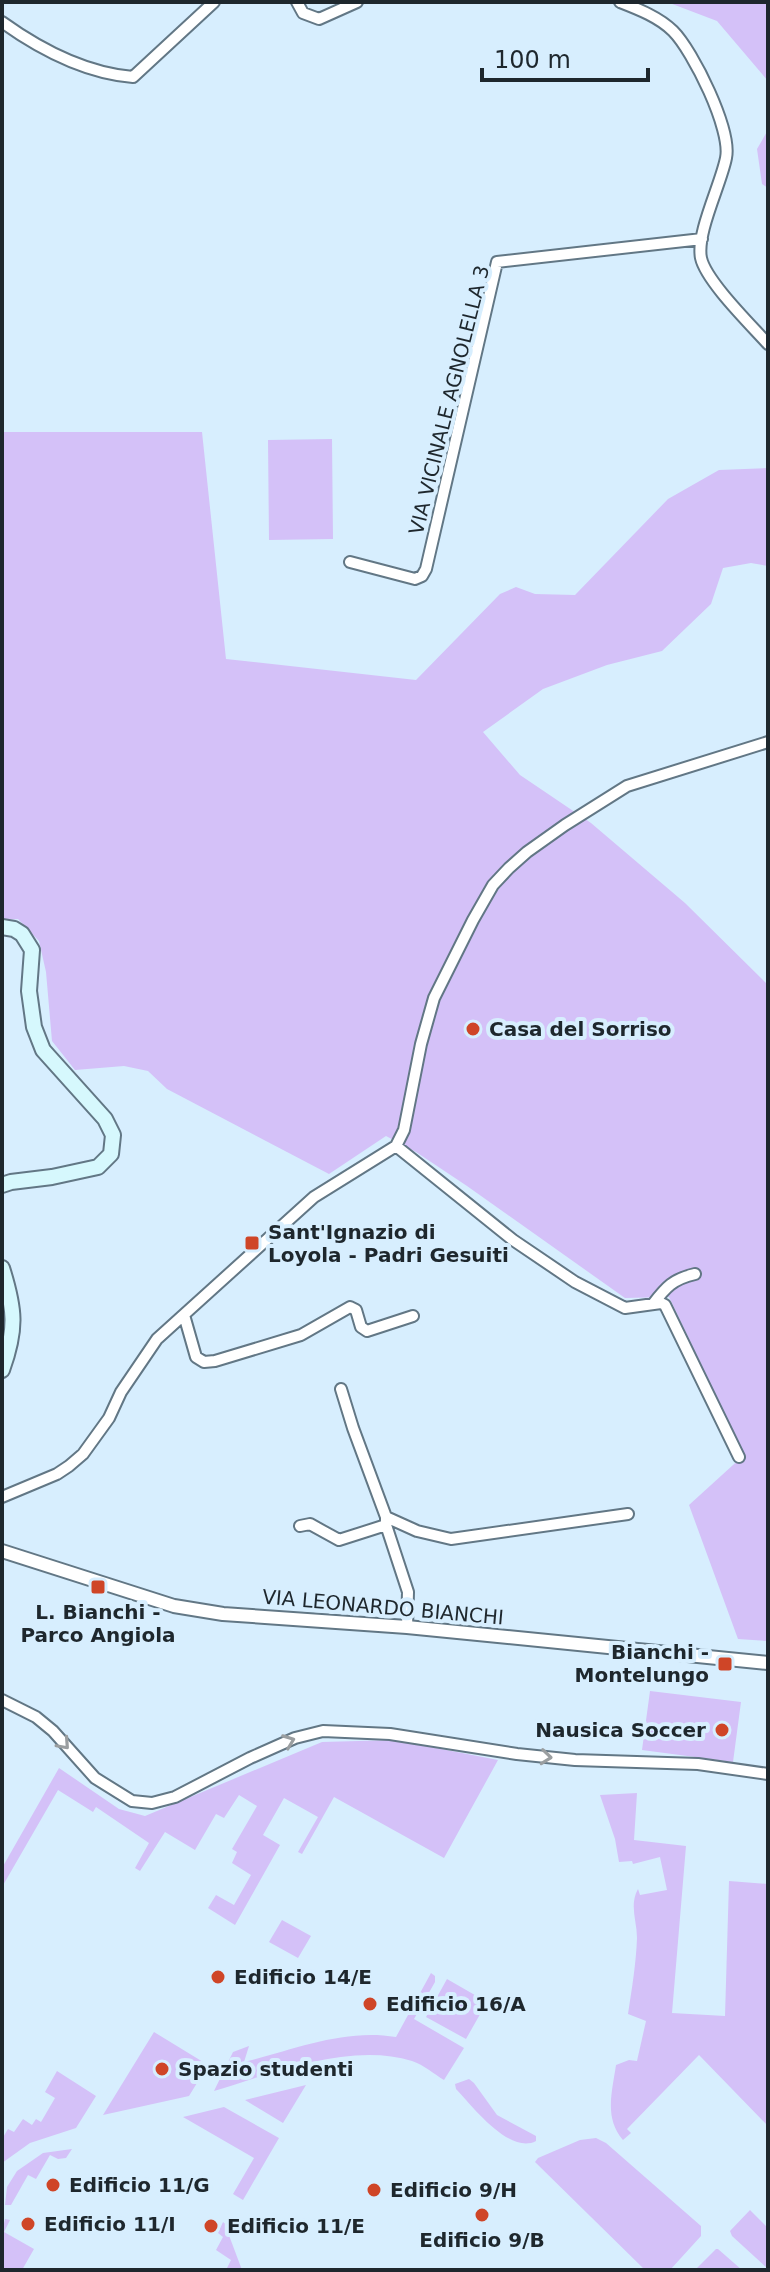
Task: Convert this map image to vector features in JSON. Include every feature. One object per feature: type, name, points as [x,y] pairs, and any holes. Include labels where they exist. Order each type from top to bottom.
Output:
[{"type":"main road","points":[[2,927],[22,934],[32,950],[29,991],[34,1027],[43,1050],[105,1119],[110,1127],[113,1145],[106,1161],[90,1171],[2,1185]]},
{"type":"main road","points":[[2,1268],[14,1321],[2,1370]]},
{"type":"street","points":[[297,2],[303,13],[319,19],[357,2]]},
{"type":"street","points":[[620,2],[648,13],[673,30],[722,120],[728,154],[702,239],[701,257],[725,297],[768,344]]},
{"type":"street","points":[[2,22],[29,42],[92,71],[133,77],[209,4]]},
{"type":"street","name":"VIA VICINALE AGNOLELLA 3","points":[[350,562],[415,579],[422,576],[426,569],[497,262],[702,239]]},
{"type":"street","points":[[2,1497],[57,1474],[83,1454],[157,1339],[314,1197],[396,1146],[404,1130],[421,1044],[434,998],[493,885],[527,852],[627,786],[768,742]]},
{"type":"street","points":[[396,1146],[513,1240],[575,1282],[625,1308],[665,1305],[739,1457]]},
{"type":"street","points":[[653,1304],[666,1288],[680,1278],[695,1274]]},
{"type":"street","points":[[184,1315],[196,1357],[204,1362],[301,1335],[350,1307],[356,1310],[361,1327],[367,1331],[413,1316]]},
{"type":"street","points":[[341,1389],[408,1592],[407,1627]]},
{"type":"street","points":[[300,1526],[310,1524],[339,1540],[386,1521],[451,1539],[628,1514]]},
{"type":"street","name":"VIA LEONARDO BIANCHI","points":[[2,1551],[174,1606],[223,1614],[407,1627],[768,1663]]},
{"type":"street","points":[[2,1700],[36,1717],[53,1731],[95,1778],[132,1801],[152,1803],[175,1797],[295,1738],[323,1731],[390,1734],[575,1760],[698,1764],[768,1774]]},
{"type":"shaded area","points":[[667,2],[768,2],[768,81],[717,21]]},
{"type":"shaded area","points":[[768,130],[768,188],[762,184],[757,149]]},
{"type":"shaded area","points":[[2,432],[202,432],[226,659],[416,680],[500,594],[516,587],[535,594],[575,595],[668,499],[719,470],[768,468],[768,566],[751,563],[723,568],[711,604],[662,651],[607,665],[543,689],[483,732],[520,775],[591,823],[685,903],[768,985],[767,1641],[738,1639],[689,1505],[744,1455],[669,1297],[625,1298],[467,1186],[386,1136],[329,1174],[167,1089],[148,1071],[124,1066],[75,1070],[52,1041],[46,972],[39,941],[18,919],[2,920]]},
{"type":"shaded area","points":[[332,439],[333,539],[269,540],[268,440]]},
{"type":"shaded area","points":[[650,1691],[741,1702],[733,1762],[642,1750]]},
{"type":"shaded area","points":[[395,1740],[498,1760],[444,1858],[334,1797],[302,1854],[298,1852],[318,1817],[284,1798],[263,1835],[280,1845],[235,1925],[208,1908],[216,1895],[234,1905],[251,1875],[232,1863],[237,1852],[232,1849],[257,1806],[239,1795],[224,1818],[216,1814],[195,1850],[165,1832],[140,1871],[135,1868],[149,1843],[96,1807],[93,1812],[58,1790],[2,1887],[2,1868],[59,1768],[119,1809],[145,1816],[322,1742]]},
{"type":"shaded area","points":[[637,1793],[634,1840],[686,1846],[672,2013],[725,2016],[729,1881],[768,1884],[768,2126],[699,2055],[627,2129],[631,2133],[623,2140],[613,2123],[611,2095],[616,2065],[629,2060],[637,2061],[646,2021],[628,2014],[637,1932],[635,1895],[638,1889],[640,1895],[667,1890],[660,1857],[633,1864],[632,1861],[619,1862],[615,1839],[600,1795]]},
{"type":"shaded area","points":[[282,1920],[311,1936],[298,1958],[269,1942]]},
{"type":"shaded area","points":[[431,1973],[435,1976],[435,1982],[414,2019],[464,2048],[444,2080],[412,2061],[364,2055],[312,2062],[214,2091],[233,2052],[249,2046],[244,2062],[338,2038],[357,2035],[396,2037]]},
{"type":"shaded area","points":[[447,1979],[487,2002],[466,2039],[426,2017]]},
{"type":"shaded area","points":[[154,2032],[208,2065],[189,2096],[103,2115]]},
{"type":"shaded area","points":[[57,2071],[96,2096],[76,2128],[30,2143],[2,2163],[2,2139],[8,2129],[14,2132],[23,2119],[32,2125],[36,2119],[41,2122],[55,2098],[45,2092]]},
{"type":"shaded area","points":[[469,2079],[497,2115],[536,2136],[536,2141],[526,2144],[515,2141],[482,2117],[456,2089],[455,2084]]},
{"type":"shaded area","points":[[306,2085],[283,2123],[245,2100]]},
{"type":"shaded area","points":[[224,2107],[279,2138],[243,2200],[233,2194],[254,2158],[183,2117]]},
{"type":"shaded area","points":[[596,2138],[606,2143],[701,2226],[701,2236],[670,2270],[645,2270],[535,2162],[580,2140]]},
{"type":"shaded area","points":[[72,2149],[66,2158],[58,2159],[50,2155],[36,2179],[28,2175],[11,2205],[5,2205],[7,2187],[17,2171],[43,2153]]},
{"type":"shaded area","points":[[750,2210],[768,2228],[768,2269],[730,2231]]},
{"type":"shaded area","points":[[5,2219],[10,2220],[4,2232],[34,2249],[22,2270],[4,2270],[2,2232]]},
{"type":"shaded area","points":[[223,2222],[229,2227],[227,2230],[242,2270],[226,2270],[231,2260],[216,2250],[223,2237],[218,2233]]},
{"type":"shaded area","points":[[718,2249],[742,2270],[695,2270]]},
{"type":"place","name":"Casa del Sorriso","points":[[473,1029]]},
{"type":"place","name":"Sant'Ignazio di Loyola - Padri Gesuiti","points":[[252,1243]]},
{"type":"place","name":"L. Bianchi - Parco Angiola","points":[[98,1587]]},
{"type":"place","name":"Bianchi - Montelungo","points":[[725,1664]]},
{"type":"place","name":"Nausica Soccer","points":[[722,1730]]},
{"type":"place","name":"Edificio 14/E","points":[[218,1977]]},
{"type":"place","name":"Edificio 16/A","points":[[370,2004]]},
{"type":"place","name":"Spazio studenti","points":[[162,2069]]},
{"type":"place","name":"Edificio 11/G","points":[[53,2185]]},
{"type":"place","name":"Edificio 9/H","points":[[374,2190]]},
{"type":"place","name":"Edificio 9/B","points":[[482,2215]]},
{"type":"place","name":"Edificio 11/I","points":[[28,2224]]},
{"type":"place","name":"Edificio 11/E","points":[[211,2226]]}]
